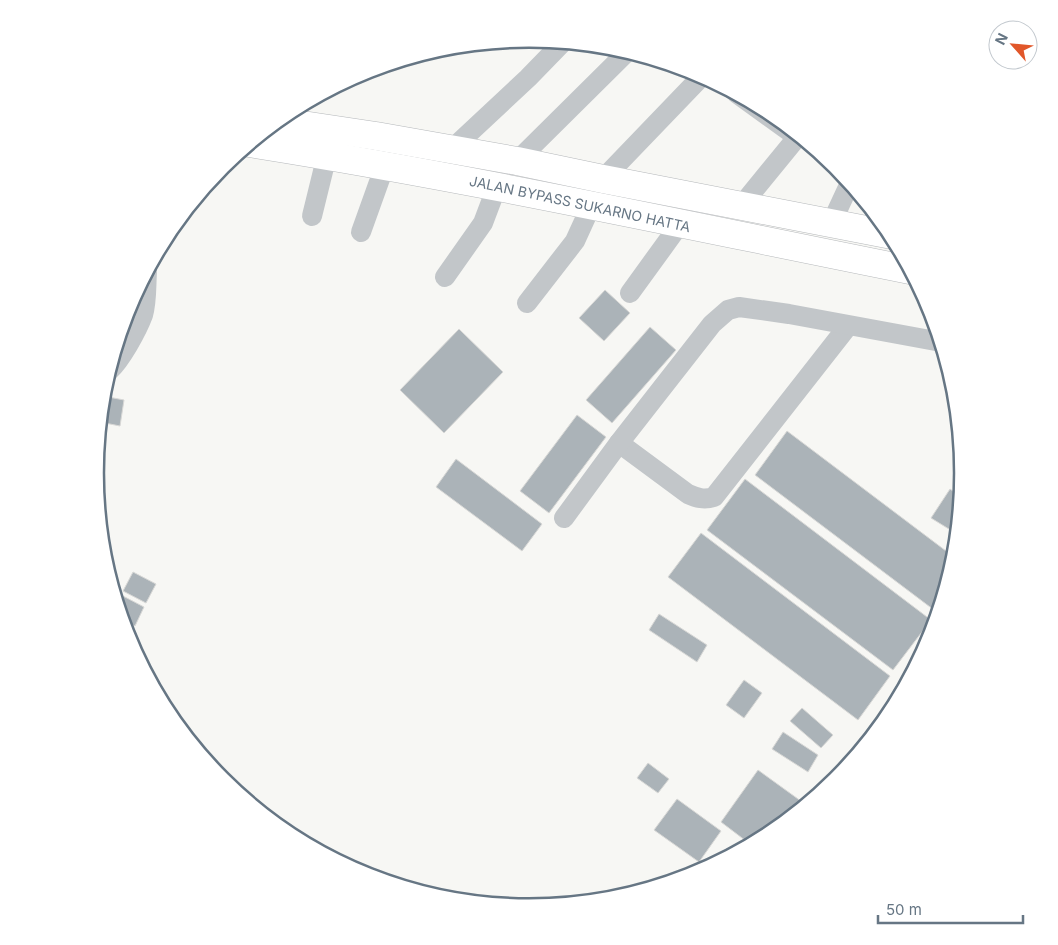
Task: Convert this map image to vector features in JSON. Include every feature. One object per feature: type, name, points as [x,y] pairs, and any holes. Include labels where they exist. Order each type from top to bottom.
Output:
[{"type":"highway","name":"JALAN BYPASS SUKARNO HATTA","points":[[286,124],[452,149],[880,233]]},
{"type":"highway","name":"JALAN BYPASS SUKARNO HATTA","points":[[258,145],[327,155],[497,186],[901,268]]},
{"type":"street","points":[[452,149],[528,78],[556,48]]},
{"type":"street","points":[[517,161],[621,58]]},
{"type":"street","points":[[602,179],[696,82]]},
{"type":"street","points":[[741,206],[794,140]]},
{"type":"street","points":[[312,216],[327,155]]},
{"type":"street","points":[[361,232],[385,165]]},
{"type":"street","points":[[445,277],[483,223],[497,186]]},
{"type":"street","points":[[831,224],[847,190]]},
{"type":"street","points":[[527,303],[575,241],[591,206]]},
{"type":"street","points":[[630,293],[680,224]]},
{"type":"street","points":[[564,518],[619,443],[712,324],[728,310],[738,307],[789,314],[933,341]]},
{"type":"street","points":[[120,358],[123,353],[135,313]]},
{"type":"street","points":[[619,443],[688,494],[707,500],[714,497],[848,326]]},
{"type":"building","points":[[605,290],[630,313],[604,341],[579,318]]},
{"type":"building","points":[[650,327],[676,350],[612,423],[586,400]]},
{"type":"building","points":[[459,329],[503,372],[444,433],[400,390]]},
{"type":"building","points":[[111,398],[124,400],[120,426],[107,423]]},
{"type":"building","points":[[577,415],[606,437],[549,513],[520,491]]},
{"type":"building","points":[[787,431],[947,551],[940,582],[931,608],[755,475]]},
{"type":"building","points":[[456,459],[542,524],[522,551],[436,487]]},
{"type":"building","points":[[745,479],[928,618],[924,629],[893,670],[707,530]]},
{"type":"building","points":[[950,489],[953,491],[950,530],[931,518]]},
{"type":"building","points":[[701,533],[890,676],[858,720],[668,577]]},
{"type":"building","points":[[133,572],[156,584],[146,603],[123,591]]},
{"type":"building","points":[[123,596],[144,607],[135,626],[132,625]]},
{"type":"building","points":[[659,614],[707,645],[697,662],[649,630]]},
{"type":"building","points":[[744,680],[762,693],[744,718],[726,705]]},
{"type":"building","points":[[802,708],[833,735],[821,748],[790,721]]},
{"type":"building","points":[[783,732],[818,755],[808,772],[772,749]]},
{"type":"building","points":[[648,763],[669,779],[658,793],[637,778]]},
{"type":"building","points":[[758,770],[800,800],[744,840],[721,822]]},
{"type":"building","points":[[677,799],[721,831],[699,862],[654,830]]}]
